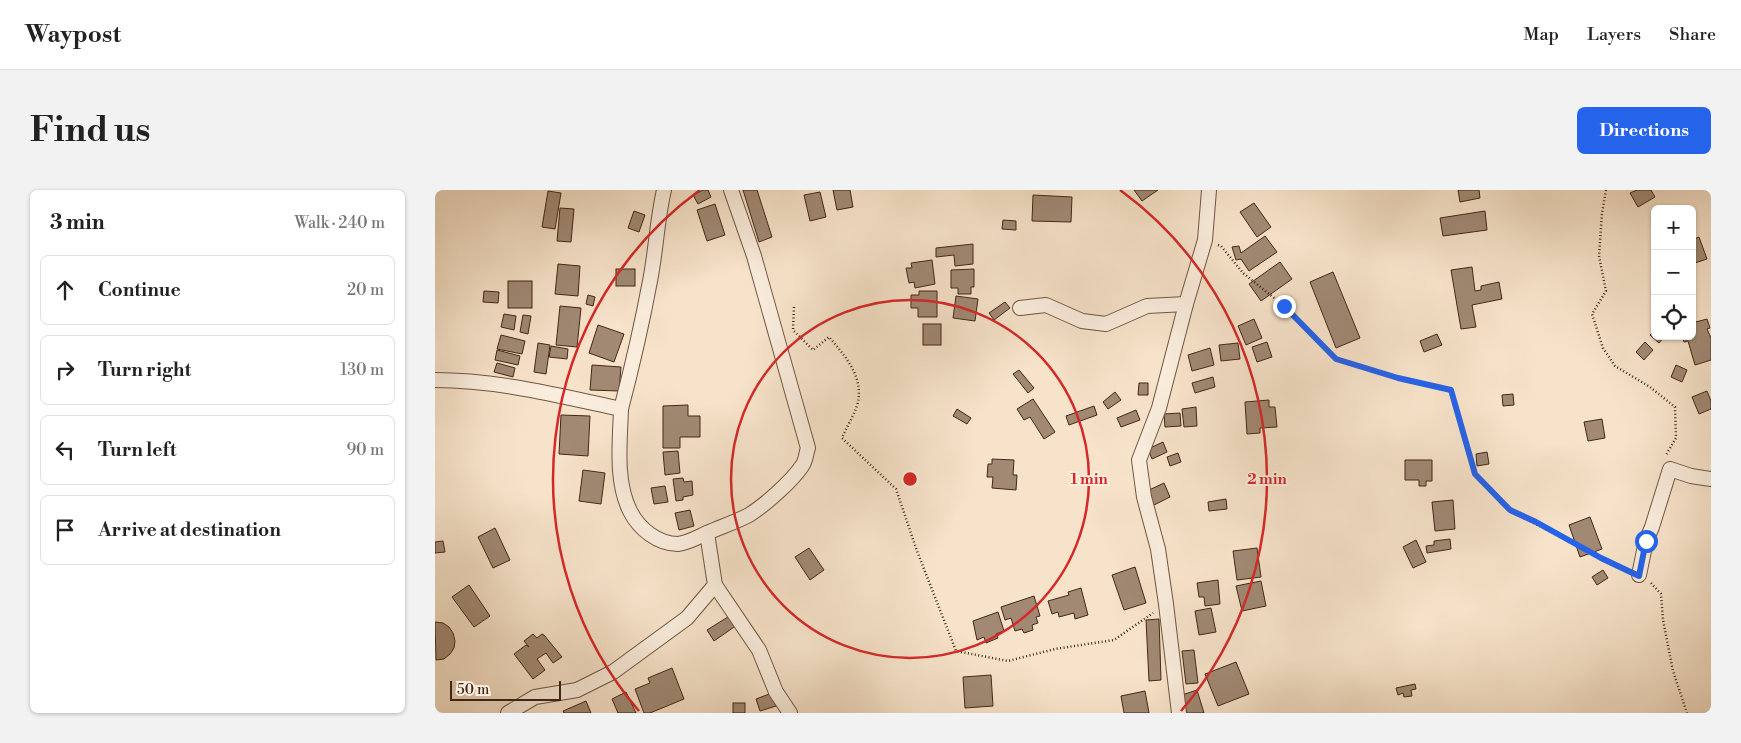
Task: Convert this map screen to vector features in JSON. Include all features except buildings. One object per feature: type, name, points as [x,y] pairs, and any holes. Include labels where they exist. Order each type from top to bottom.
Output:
[{"type":"street","points":[[664,190],[650,282],[631,372],[621,409],[620,452],[622,482],[625,498],[631,512],[641,527],[650,535],[667,543],[680,544],[749,515],[767,501],[804,464],[808,448],[754,256],[731,190]]},
{"type":"street","points":[[1179,713],[1167,604],[1158,549],[1144,497],[1139,460],[1159,408],[1205,240],[1209,190]]},
{"type":"street","points":[[1020,308],[1046,305],[1082,321],[1105,324],[1147,306],[1186,304]]},
{"type":"street","points":[[435,380],[456,380],[503,386],[621,409]]},
{"type":"street","points":[[1639,576],[1646,541],[1670,469],[1707,480],[1711,479]]},
{"type":"street","points":[[707,533],[715,585],[759,650],[776,692],[790,713]]},
{"type":"street","points":[[508,713],[535,697],[577,690],[613,672],[687,618],[715,585]]},
{"type":"path","points":[[1606,190],[1602,213],[1599,256],[1606,292],[1592,314],[1603,348],[1615,366],[1650,387],[1675,407],[1676,438],[1666,455],[1670,469]]},
{"type":"path","points":[[1205,240],[1221,246],[1243,273],[1284,306],[1336,359],[1398,378],[1451,390],[1475,474],[1510,510],[1639,576],[1651,584],[1661,594],[1663,620],[1673,671],[1687,713]]},
{"type":"path","points":[[795,307],[793,330],[813,350],[829,337],[847,358],[859,387],[857,406],[842,438],[897,489],[917,551],[956,651],[1008,660],[1055,649],[1114,640],[1167,604]]},
{"type":"route","points":[[1284,306],[1336,359],[1398,378],[1451,390],[1475,474],[1510,510],[1639,576],[1646,541]]}]
